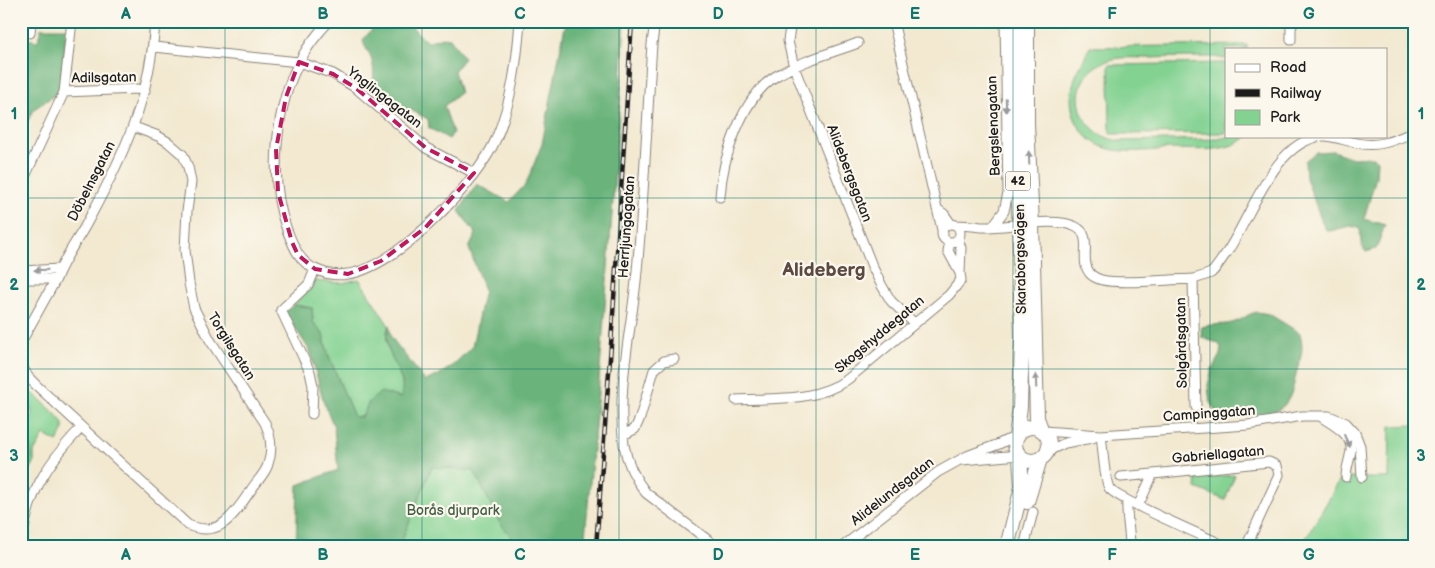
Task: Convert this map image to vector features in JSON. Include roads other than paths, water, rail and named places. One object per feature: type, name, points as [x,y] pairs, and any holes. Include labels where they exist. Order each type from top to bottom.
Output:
[{"type":"main road","name":"Skaraborgsvägen","points":[[1015,21],[1037,418],[1042,430]]},
{"type":"main road","name":"Skaraborgsvägen","points":[[1016,437],[1020,407],[1022,340],[1027,124],[1027,21]]},
{"type":"main road","points":[[1016,437],[1020,431],[1028,427],[1042,430]]},
{"type":"main road","name":"42","points":[[1042,430],[1048,439],[1044,455]]},
{"type":"main road","name":"42","points":[[1007,547],[1022,487],[1019,456],[1015,447],[1016,437]]},
{"type":"main road","points":[[1019,456],[1031,461],[1044,455]]},
{"type":"main road","points":[[1016,547],[1031,488],[1044,455]]},
{"type":"street","points":[[30,32],[31,21]]},
{"type":"street","points":[[21,184],[64,92],[72,21]]},
{"type":"street","points":[[329,21],[315,37],[299,62],[286,97],[278,132],[276,164],[284,222],[298,255],[306,264],[315,269],[335,275],[360,271],[381,261],[411,240],[444,208],[474,173],[495,141],[507,109],[514,79],[520,21]]},
{"type":"street","name":"Herrljungagatan","points":[[655,21],[649,82],[637,271],[622,402],[623,435],[630,465],[638,483],[646,493],[716,547]]},
{"type":"street","name":"Alidebergsgatan","points":[[791,21],[788,41],[794,67],[872,266],[892,301],[914,323]]},
{"type":"street","points":[[893,21],[937,209],[937,216],[942,234],[946,240],[956,239],[968,231],[982,227],[1066,224],[1077,227],[1080,230],[1085,240],[1086,267],[1090,273],[1101,280],[1150,281],[1193,279],[1212,272],[1231,247],[1280,160],[1303,141],[1316,138]]},
{"type":"street","name":"Bergslenagatan","points":[[993,226],[1004,211],[1008,193],[1005,21]]},
{"type":"street","name":"Döbelnsgatan","points":[[21,342],[89,220],[122,156],[134,127],[145,91],[154,47],[155,22]]},
{"type":"street","points":[[1291,40],[1293,25]]},
{"type":"street","points":[[720,197],[724,163],[730,144],[757,92],[775,77],[794,67],[858,43]]},
{"type":"street","name":"Ynglingagatan","points":[[154,47],[299,62],[333,74],[356,88],[426,148],[474,173]]},
{"type":"street","name":"Adilsgatan","points":[[64,92],[138,89],[145,91]]},
{"type":"street","name":"Torgilsgatan","points":[[81,428],[188,525],[201,530],[220,526],[232,517],[268,466],[271,445],[270,433],[210,340],[194,308],[185,250],[191,182],[188,167],[183,155],[168,142],[134,127]]},
{"type":"street","points":[[1340,138],[1372,145],[1389,142],[1414,132]]},
{"type":"street","points":[[937,209],[960,230],[956,239]]},
{"type":"street","points":[[942,234],[944,229],[953,225],[970,224],[982,227]]},
{"type":"street","name":"Skogshyddegatan","points":[[736,400],[807,396],[822,394],[837,388],[950,294],[961,280],[960,273],[948,251],[956,239]]},
{"type":"street","points":[[21,270],[60,269]]},
{"type":"street","points":[[312,414],[314,386],[310,372],[281,310],[309,284],[315,269]]},
{"type":"street","points":[[21,279],[56,279]]},
{"type":"street","name":"Solgårdsgatan","points":[[1193,279],[1196,407]]},
{"type":"street","points":[[623,435],[635,429],[654,370],[664,361],[674,359]]},
{"type":"street","points":[[21,364],[28,377],[81,428],[50,463],[37,484],[26,516],[22,547]]},
{"type":"street","name":"Campinggatan","points":[[1042,430],[1101,434],[1248,425],[1302,416],[1329,416],[1340,420],[1351,428],[1354,433],[1360,446],[1362,477]]},
{"type":"street","points":[[1320,416],[1348,439],[1351,449],[1346,477]]},
{"type":"street","points":[[1101,434],[1111,491],[1127,501],[1227,547]]},
{"type":"street","name":"Campinggatan","points":[[1044,455],[1065,443],[1092,438],[1101,434]]},
{"type":"street","name":"Alidelundsgatan","points":[[842,547],[920,484],[938,472],[960,460],[1016,437]]},
{"type":"street","name":"Alidelundsgatan","points":[[960,460],[1019,456]]},
{"type":"street","name":"Gabriellagatan","points":[[1121,477],[1269,462],[1276,466],[1278,475],[1246,547]]},
{"type":"street","points":[[1138,506],[1153,474]]},
{"type":"street","points":[[1127,501],[1126,514],[1130,547]]},
{"type":"street","points":[[1024,547],[1033,512]]},
{"type":"railway","points":[[596,547],[632,21]]},
{"type":"district","name":"Alideberg","points":[[824,269]]},
{"type":"park label","name":"Borås djurpark","points":[[453,510]]}]
